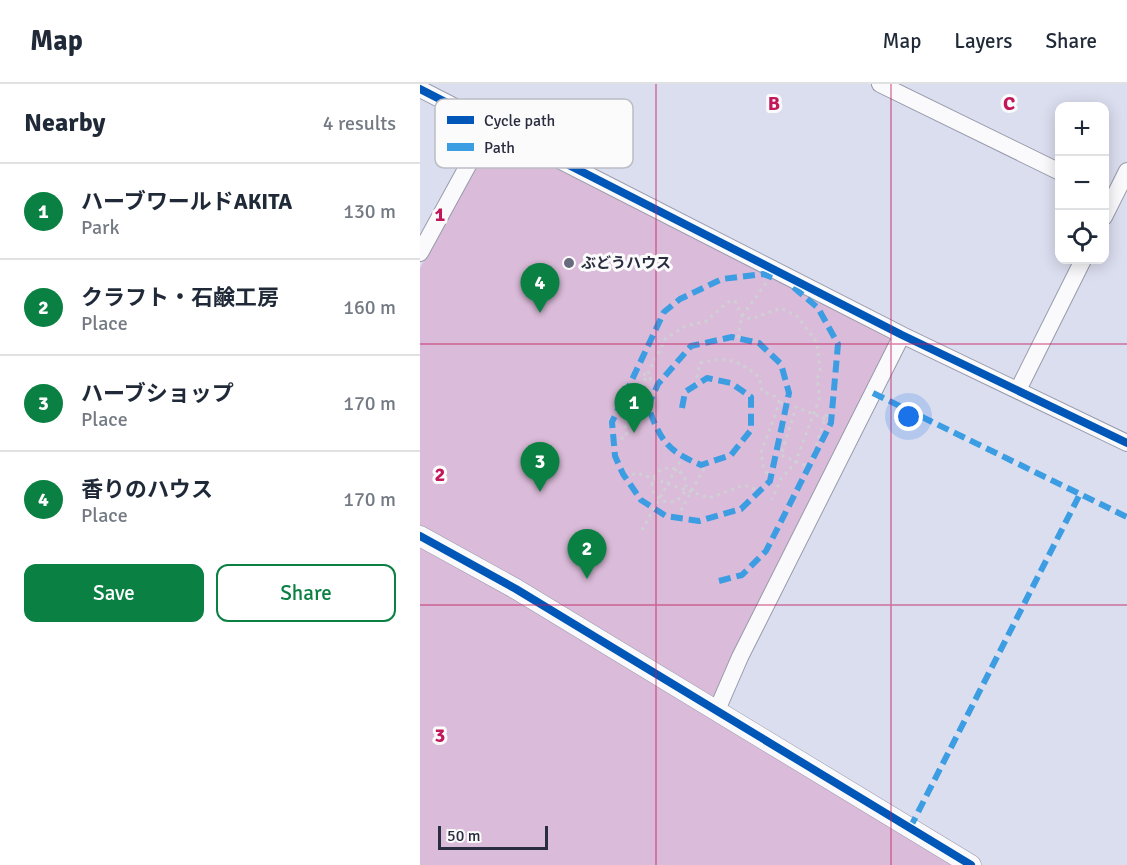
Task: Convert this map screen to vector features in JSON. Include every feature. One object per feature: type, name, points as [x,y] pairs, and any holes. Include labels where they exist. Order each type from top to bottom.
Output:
[{"type":"street","points":[[880,84],[1055,170]]},
{"type":"street","points":[[420,89],[438,99]]},
{"type":"street","points":[[420,253],[467,168]]},
{"type":"street","points":[[570,168],[902,335],[1127,443]]},
{"type":"street","points":[[1109,197],[1127,171]]},
{"type":"street","points":[[1018,390],[1081,264]]},
{"type":"street","points":[[717,710],[740,657],[902,335]]},
{"type":"street","points":[[420,536],[516,589],[971,865]]},
{"type":"path","points":[[738,338],[742,316],[771,277]]},
{"type":"path","points":[[614,442],[627,436],[624,420],[666,338],[686,326],[706,321],[728,302],[735,301],[742,316],[751,319],[781,308],[798,317],[817,343],[820,370],[816,380],[820,397],[795,461],[781,480],[772,500]]},
{"type":"path","points":[[695,385],[700,363],[719,358],[731,360],[759,377],[762,391],[776,397],[780,404]]},
{"type":"path","points":[[637,369],[658,384]]},
{"type":"path","points":[[770,481],[761,453],[780,404],[787,401]]},
{"type":"path","points":[[825,419],[796,406],[782,455],[809,466],[825,419],[828,410]]},
{"type":"path","points":[[642,530],[682,458]]},
{"type":"path","points":[[680,518],[682,508],[707,463]]},
{"type":"path","points":[[674,468],[683,475],[685,490],[678,500],[661,501],[653,492],[653,479],[663,469],[674,468]]},
{"type":"path","points":[[625,477],[637,473],[709,498],[744,485],[760,491]]},
{"type":"shaded area","points":[[475,168],[561,168],[896,338],[714,700],[420,529],[420,268]]},
{"type":"shaded area","points":[[420,545],[517,598],[959,865],[420,865]]},
{"type":"marked path","points":[[682,408],[685,392],[707,378],[731,383],[751,397],[751,430],[731,455],[701,465],[672,449],[661,436],[648,406],[658,384],[691,346],[732,337],[759,343],[781,364],[789,393],[770,481],[741,509],[699,521],[666,516],[641,500],[623,474],[615,456],[612,422],[664,312],[680,299],[722,279],[763,274],[774,278]]},
{"type":"marked path","points":[[719,581],[742,575],[766,551],[831,423],[838,344],[818,308],[791,285]]},
{"type":"marked path","points":[[873,393],[1127,517]]},
{"type":"marked path","points":[[910,828],[1080,494]]},
{"type":"cycle path","points":[[420,89],[440,99]]},
{"type":"cycle path","points":[[575,168],[902,335],[1127,443]]},
{"type":"cycle path","points":[[420,536],[516,589],[971,865]]},
{"type":"place","name":"ぶどうハウス","points":[[569,263]]},
{"type":"place","name":"香りのハウス","points":[[540,313]]},
{"type":"place","name":"ハーブワールドAKITA","points":[[634,433]]},
{"type":"place","name":"ハーブショップ","points":[[540,492]]},
{"type":"place","name":"クラフト・石鹸工房","points":[[587,579]]}]
